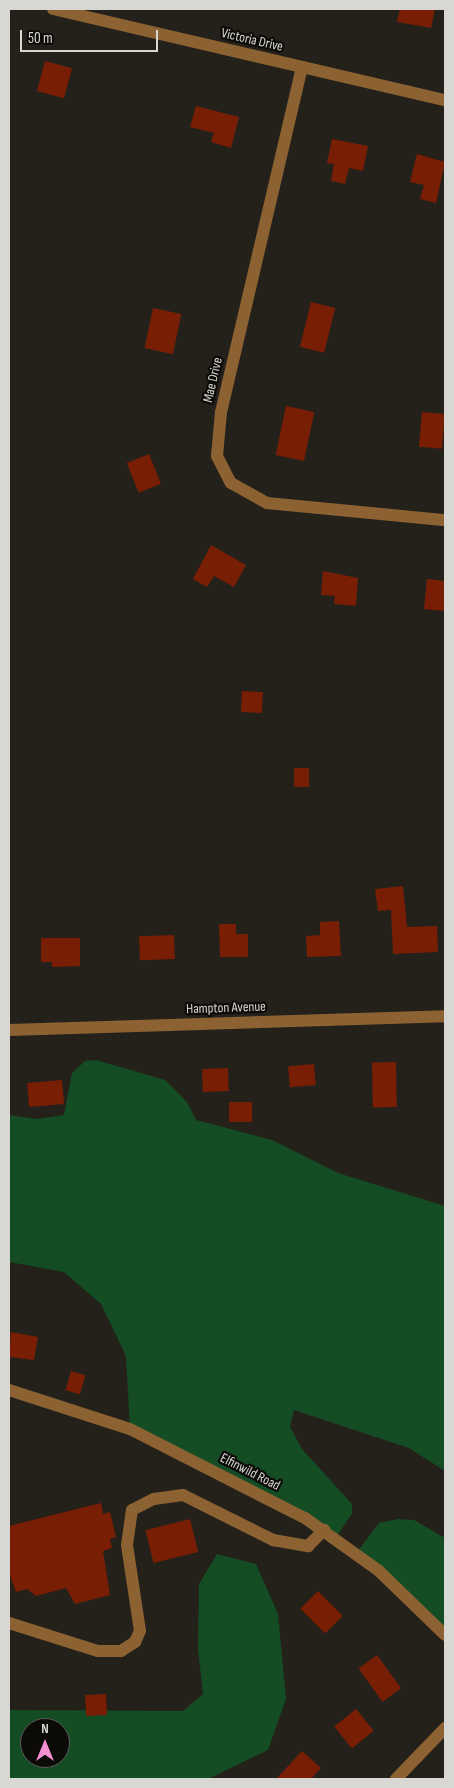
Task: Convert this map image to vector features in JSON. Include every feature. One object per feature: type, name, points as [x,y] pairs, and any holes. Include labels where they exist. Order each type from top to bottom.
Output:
[{"type":"street","name":"Victoria Drive","points":[[53,9],[445,100]]},
{"type":"street","name":"Mae Drive","points":[[302,67],[221,412],[217,456],[231,482],[267,503],[445,520]]},
{"type":"street","name":"Hampton Avenue","points":[[9,1030],[445,1016]]},
{"type":"street","name":"Elfinwild Road","points":[[9,1390],[130,1429],[324,1530],[380,1571],[445,1635]]},
{"type":"street","points":[[9,1623],[98,1651],[120,1651],[135,1642],[140,1631],[128,1545],[132,1510],[154,1499],[182,1495],[273,1540],[308,1546],[324,1530]]},
{"type":"street","points":[[396,1779],[445,1728]]},
{"type":"green space","points":[[96,1060],[165,1080],[187,1102],[196,1120],[272,1140],[338,1173],[445,1206],[445,1471],[409,1448],[294,1410],[290,1427],[302,1449],[352,1504],[352,1514],[336,1537],[130,1429],[126,1356],[101,1304],[64,1272],[9,1262],[9,1115],[37,1119],[64,1115],[72,1073],[85,1061]]},
{"type":"green space","points":[[398,1519],[414,1520],[445,1538],[445,1635],[357,1552],[379,1523]]},
{"type":"green space","points":[[217,1554],[256,1564],[278,1614],[286,1699],[268,1750],[208,1779],[9,1779],[9,1710],[183,1711],[203,1694],[198,1649],[199,1584]]},
{"type":"building","points":[[400,9],[435,9],[431,28],[397,22]]},
{"type":"building","points":[[45,61],[72,68],[64,98],[37,91]]},
{"type":"building","points":[[196,106],[239,117],[231,148],[211,142],[214,133],[190,127]]},
{"type":"building","points":[[332,139],[368,146],[363,171],[349,168],[345,184],[331,181],[334,164],[327,163]]},
{"type":"building","points":[[417,154],[445,162],[436,203],[420,199],[424,185],[410,182]]},
{"type":"building","points":[[311,302],[335,308],[324,353],[300,347]]},
{"type":"building","points":[[153,308],[181,314],[173,354],[144,348]]},
{"type":"building","points":[[286,406],[314,412],[304,461],[276,455]]},
{"type":"building","points":[[422,412],[445,414],[442,449],[419,447]]},
{"type":"building","points":[[149,454],[161,484],[139,493],[127,463]]},
{"type":"building","points":[[211,545],[246,565],[234,587],[214,576],[207,587],[193,579]]},
{"type":"building","points":[[323,571],[358,578],[356,606],[334,604],[335,596],[321,595]]},
{"type":"building","points":[[427,579],[445,581],[445,611],[424,609]]},
{"type":"building","points":[[242,691],[263,692],[262,713],[241,712]]},
{"type":"building","points":[[294,768],[309,768],[309,787],[294,787]]},
{"type":"building","points":[[403,886],[407,927],[437,926],[438,952],[393,954],[391,910],[378,911],[375,889]]},
{"type":"building","points":[[339,921],[341,956],[307,957],[306,936],[320,935],[320,922]]},
{"type":"building","points":[[219,924],[236,924],[236,934],[248,934],[248,957],[220,957]]},
{"type":"building","points":[[174,935],[175,959],[140,960],[139,936]]},
{"type":"building","points":[[41,938],[80,938],[80,966],[52,967],[52,962],[41,962]]},
{"type":"building","points":[[372,1062],[396,1062],[397,1107],[373,1107]]},
{"type":"building","points":[[314,1064],[316,1085],[290,1087],[288,1066]]},
{"type":"building","points":[[228,1068],[229,1091],[203,1092],[202,1069]]},
{"type":"building","points":[[62,1080],[64,1104],[29,1107],[27,1083]]},
{"type":"building","points":[[229,1102],[252,1102],[252,1122],[229,1122]]},
{"type":"building","points":[[11,1332],[38,1337],[34,1360],[9,1357]]},
{"type":"building","points":[[71,1371],[85,1375],[80,1394],[65,1390]]},
{"type":"building","points":[[101,1503],[103,1514],[110,1512],[116,1537],[110,1539],[112,1548],[103,1551],[110,1595],[75,1604],[66,1588],[36,1596],[27,1589],[16,1592],[9,1573],[9,1526]]},
{"type":"building","points":[[190,1519],[198,1552],[154,1563],[145,1530]]},
{"type":"building","points":[[318,1591],[343,1616],[325,1633],[300,1609]]},
{"type":"building","points":[[377,1655],[401,1688],[382,1702],[358,1669]]},
{"type":"building","points":[[106,1694],[107,1715],[86,1716],[85,1695]]},
{"type":"building","points":[[356,1709],[374,1731],[352,1748],[334,1727]]},
{"type":"building","points":[[302,1751],[321,1768],[311,1779],[276,1779]]}]
